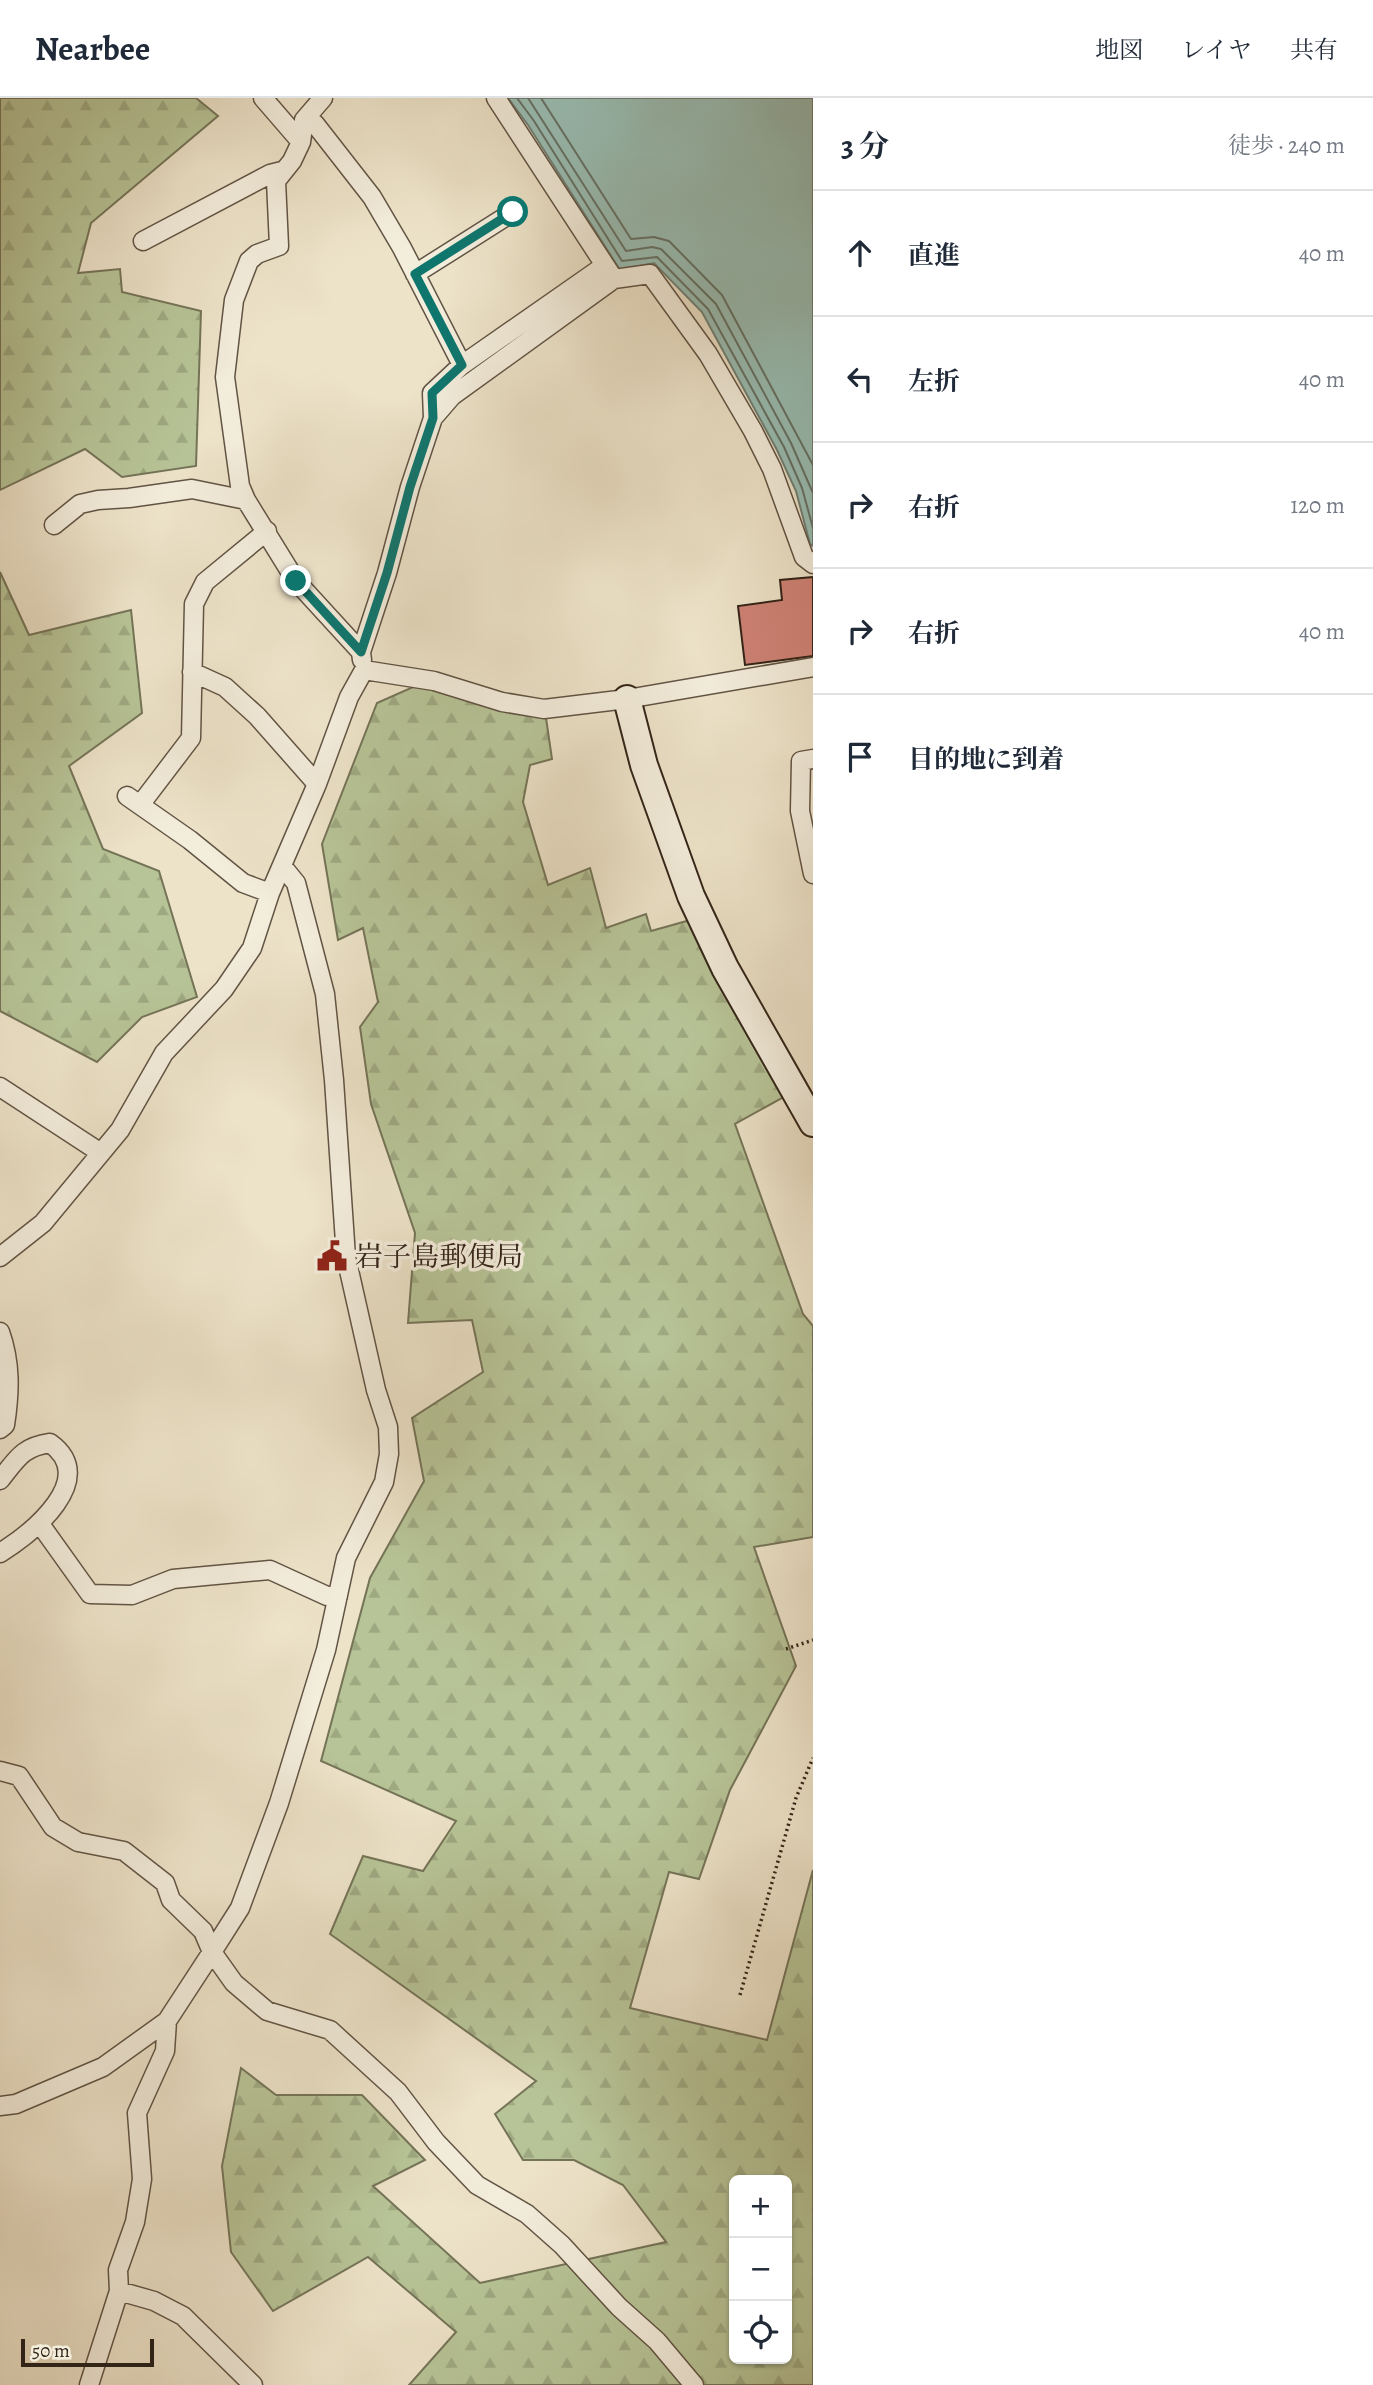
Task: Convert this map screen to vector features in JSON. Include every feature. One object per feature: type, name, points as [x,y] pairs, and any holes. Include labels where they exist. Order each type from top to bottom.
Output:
[{"type":"street","points":[[264,98],[301,142]]},
{"type":"street","points":[[323,98],[304,120],[301,142],[292,161],[276,181],[279,246],[257,254],[249,261],[234,300],[225,377],[240,486],[246,500],[296,581],[361,652]]},
{"type":"street","points":[[496,98],[609,272]]},
{"type":"street","points":[[304,120],[315,124],[372,197],[462,365]]},
{"type":"street","points":[[143,241],[270,174],[282,171]]},
{"type":"street","points":[[415,274],[513,212]]},
{"type":"street","points":[[433,418],[452,396],[609,272]]},
{"type":"street","points":[[0,1257],[43,1223],[120,1130],[164,1053],[224,989],[252,948],[270,893],[317,784],[349,697],[364,670],[361,652],[433,418],[432,393],[462,365],[609,272],[650,274],[708,354],[772,468],[804,557],[813,564]]},
{"type":"street","points":[[54,525],[80,504],[99,500],[192,489],[246,500]]},
{"type":"street","points":[[267,531],[205,582],[194,604],[191,738],[133,801],[190,840],[243,883],[270,893]]},
{"type":"street","points":[[364,670],[434,681],[521,707],[565,708],[813,667]]},
{"type":"street","points":[[192,672],[225,687],[257,716],[317,784]]},
{"type":"street","points":[[627,699],[644,765],[691,896],[725,968],[813,1123]]},
{"type":"street","points":[[813,759],[802,761],[800,811],[813,874]]},
{"type":"street","points":[[0,2106],[16,2104],[103,2067],[167,2021],[240,1908],[279,1803],[326,1650],[346,1558],[384,1482],[389,1454],[388,1427],[376,1390],[346,1256],[334,1080],[325,994],[296,883],[283,867]]},
{"type":"street","points":[[0,1087],[101,1153]]},
{"type":"street","points":[[0,1332],[8,1354],[10,1395],[5,1425],[0,1429]]},
{"type":"street","points":[[0,1479],[22,1452],[35,1445],[50,1443],[60,1450],[69,1465],[67,1484],[40,1524],[0,1553]]},
{"type":"street","points":[[40,1524],[90,1594],[132,1595],[173,1579],[270,1570],[327,1596],[338,1596]]},
{"type":"street","points":[[0,1771],[19,1776],[54,1827],[78,1842],[124,1851],[165,1883],[171,1900],[204,1931],[212,1952],[234,1983],[267,2011],[330,2030],[398,2092],[436,2142],[477,2185],[527,2214],[562,2245],[619,2307],[657,2341],[694,2385]]},
{"type":"street","points":[[89,2385],[119,2291],[118,2270],[135,2222],[142,2179],[137,2113],[164,2051],[167,2021]]},
{"type":"street","points":[[119,2291],[154,2301],[183,2316],[253,2385]]},
{"type":"path","points":[[786,1649],[813,1640]]},
{"type":"path","points":[[740,1995],[796,1798],[813,1758]]},
{"type":"green space","points":[[0,98],[196,98],[218,116],[91,223],[78,273],[120,269],[122,292],[201,311],[196,466],[122,477],[85,449],[0,490]]},
{"type":"green space","points":[[0,572],[29,635],[131,610],[142,713],[69,766],[103,849],[159,871],[197,997],[142,1017],[97,1062],[0,1011]]},
{"type":"green space","points":[[422,683],[545,711],[552,759],[530,765],[523,802],[548,885],[590,868],[606,928],[646,914],[651,931],[694,919],[789,1094],[735,1124],[803,1314],[813,1326],[813,1537],[754,1547],[796,1666],[730,1790],[699,1879],[669,1872],[630,2008],[767,2040],[813,1870],[813,2385],[409,2385],[456,2332],[368,2257],[273,2311],[231,2252],[222,2166],[241,2068],[276,2095],[362,2095],[425,2160],[373,2186],[480,2283],[666,2242],[623,2185],[574,2160],[523,2160],[495,2114],[536,2081],[330,1934],[363,1856],[423,1871],[456,1821],[321,1761],[370,1578],[424,1481],[412,1418],[483,1372],[472,1320],[408,1323],[415,1233],[371,1104],[360,1027],[378,1002],[363,928],[338,940],[322,844],[377,703]]},
{"type":"water","points":[[508,98],[813,98],[813,546],[810,544],[796,491],[777,450],[702,312],[654,263],[620,270]]},
{"type":"building","points":[[813,577],[813,656],[745,665],[738,606],[782,600],[780,580]]},
{"type":"place","name":"岩子島郵便局","points":[[332,1256]]},
{"type":"route","points":[[296,581],[361,652],[433,418],[432,393],[462,365],[415,274],[513,212]]}]
